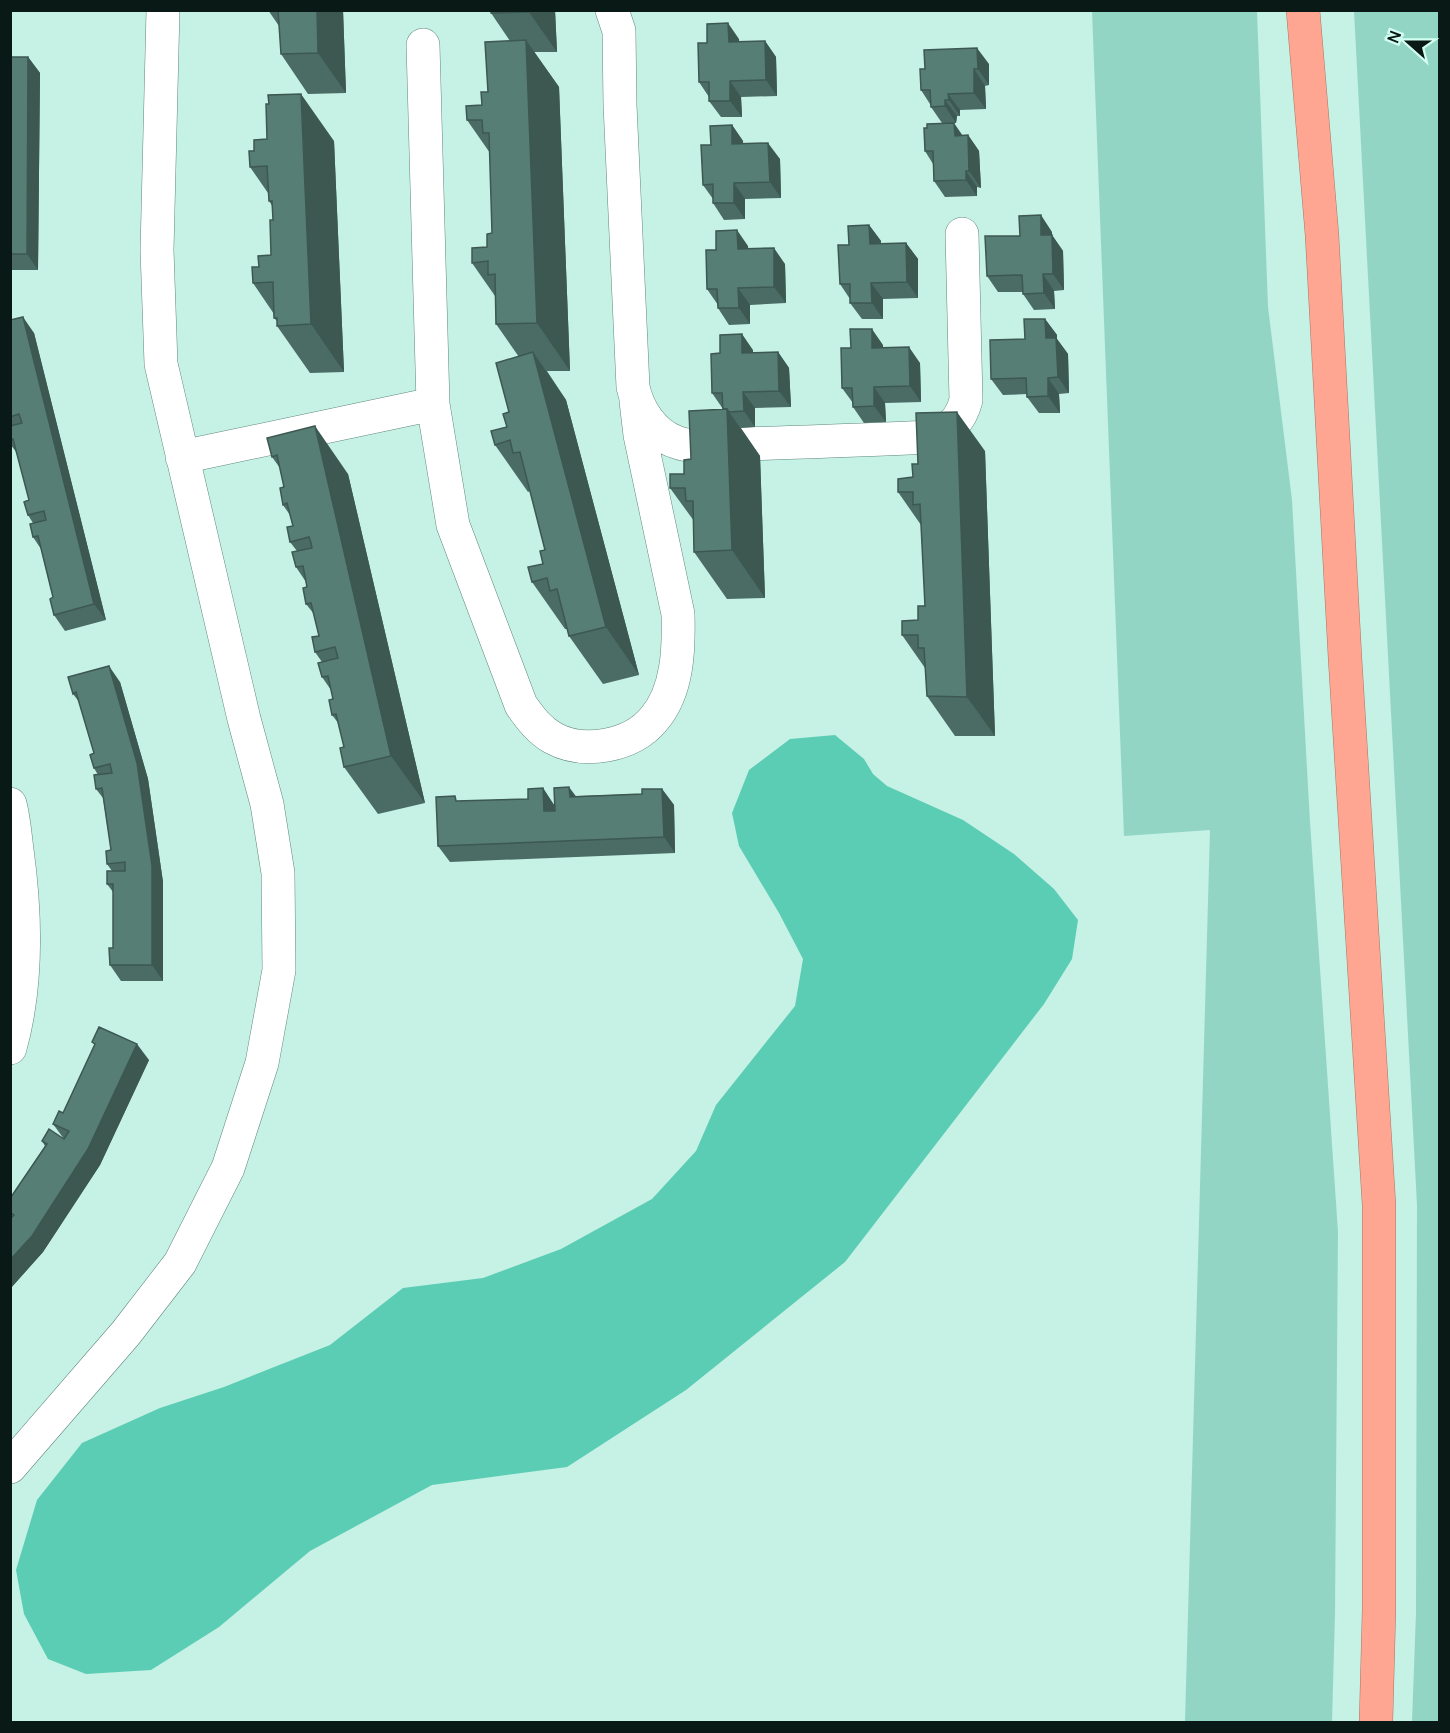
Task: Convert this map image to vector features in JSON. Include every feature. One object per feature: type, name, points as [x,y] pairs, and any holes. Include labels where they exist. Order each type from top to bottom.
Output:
[{"type":"highway","points":[[1303,10],[1322,235],[1379,1205],[1379,1598],[1376,1722]]},
{"type":"street","points":[[16,1448],[126,1333],[180,1263],[228,1168],[262,1063],[279,970],[278,873],[267,804],[161,364],[157,250],[164,10]]},
{"type":"street","points":[[423,45],[433,404],[453,525],[521,705],[532,722],[554,739],[570,745],[600,746],[632,736],[655,719],[666,699],[676,670],[679,644],[678,614],[640,435],[632,371],[619,31],[612,10]]},
{"type":"street","points":[[636,401],[648,422],[658,431],[676,442],[687,444],[840,441],[929,437],[940,434],[958,419],[966,400],[962,234]]},
{"type":"street","points":[[182,457],[433,404]]},
{"type":"street","points":[[10,804],[20,867],[23,953],[18,1014],[10,1048]]},
{"type":"shaded area","points":[[1092,11],[1257,11],[1268,307],[1292,500],[1310,822],[1338,1232],[1332,1722],[1185,1722],[1210,830],[1124,836]]},
{"type":"shaded area","points":[[1354,11],[1439,11],[1439,1722],[1412,1722],[1416,1613],[1417,1205]]},
{"type":"shaded area","points":[[835,735],[864,759],[873,774],[887,786],[963,820],[1014,854],[1054,889],[1078,920],[1072,959],[1044,1004],[845,1262],[686,1390],[567,1467],[432,1485],[310,1551],[219,1627],[151,1670],[86,1674],[48,1659],[24,1614],[16,1570],[37,1500],[82,1443],[160,1408],[224,1387],[330,1345],[403,1288],[483,1278],[561,1249],[652,1199],[696,1151],[716,1105],[795,1006],[803,959],[739,846],[732,813],[749,770],[790,739]]},
{"type":"building","points":[[278,10],[317,10],[318,53],[281,54]]},
{"type":"building","points":[[491,10],[529,10],[529,12],[491,13]]},
{"type":"building","points":[[728,23],[729,42],[765,41],[766,80],[730,81],[730,101],[709,101],[709,82],[699,82],[698,43],[707,43],[707,24]]},
{"type":"building","points":[[526,40],[537,323],[496,324],[495,274],[488,275],[488,261],[472,263],[472,248],[487,247],[487,234],[492,233],[489,133],[483,133],[482,120],[467,120],[466,106],[482,105],[481,92],[488,92],[485,42]]},
{"type":"building","points":[[977,48],[978,69],[974,69],[974,93],[948,94],[949,100],[945,100],[945,106],[931,107],[930,90],[921,90],[920,69],[925,69],[924,50]]},
{"type":"building","points":[[10,57],[28,57],[27,254],[10,254]]},
{"type":"building","points":[[301,94],[311,324],[277,326],[277,318],[274,318],[273,282],[253,283],[252,267],[259,267],[258,256],[271,255],[270,220],[273,220],[272,201],[269,201],[267,166],[250,167],[249,151],[254,151],[254,140],[267,139],[268,95]]},
{"type":"building","points":[[954,123],[955,136],[968,135],[969,171],[966,171],[966,180],[934,181],[933,151],[925,151],[924,128],[927,128],[927,124]]},
{"type":"building","points":[[732,125],[732,144],[768,143],[770,182],[734,183],[734,203],[713,203],[713,184],[703,185],[701,145],[711,145],[710,126]]},
{"type":"building","points":[[1041,215],[1041,235],[1052,235],[1053,274],[1043,274],[1044,293],[1023,294],[1022,275],[987,276],[985,236],[1020,236],[1019,216]]},
{"type":"building","points":[[869,225],[870,244],[906,243],[907,282],[871,283],[872,303],[850,303],[850,284],[840,284],[838,245],[849,245],[848,226]]},
{"type":"building","points":[[737,230],[738,249],[774,248],[774,287],[738,288],[739,308],[718,308],[717,289],[707,289],[706,250],[716,250],[716,231]]},
{"type":"building","points":[[23,317],[94,604],[54,615],[50,599],[53,597],[38,536],[33,537],[30,524],[46,520],[44,511],[28,515],[24,502],[29,500],[13,439],[10,440],[10,426],[22,423],[19,414],[10,417],[10,320]]},
{"type":"building","points":[[1024,319],[1045,319],[1046,338],[1056,338],[1058,377],[1048,378],[1048,396],[1027,397],[1026,378],[991,379],[990,340],[1025,339]]},
{"type":"building","points":[[850,329],[872,329],[872,348],[909,347],[910,386],[874,387],[874,406],[853,407],[852,388],[842,388],[841,348],[851,348]]},
{"type":"building","points":[[742,334],[742,353],[778,352],[779,391],[743,392],[744,411],[729,412],[723,409],[722,393],[712,393],[711,354],[720,353],[720,335]]},
{"type":"building","points":[[533,352],[606,627],[569,636],[557,589],[550,591],[547,578],[532,582],[528,567],[543,564],[540,551],[545,550],[520,452],[513,453],[510,440],[495,445],[491,431],[507,427],[503,414],[509,412],[496,363]]},
{"type":"building","points":[[727,409],[732,550],[694,552],[693,501],[686,501],[685,488],[670,488],[670,474],[684,474],[684,460],[691,459],[689,411]]},
{"type":"building","points":[[957,412],[967,697],[927,696],[924,648],[918,648],[918,635],[902,635],[902,621],[918,620],[918,606],[925,606],[920,504],[913,505],[913,492],[898,492],[898,479],[913,477],[912,464],[918,464],[916,413]]},
{"type":"building","points":[[315,426],[391,756],[344,767],[340,748],[344,747],[336,714],[332,715],[329,700],[333,699],[328,676],[322,677],[318,663],[338,658],[335,647],[315,652],[312,637],[319,636],[311,603],[306,604],[303,588],[307,587],[303,566],[296,567],[292,552],[312,548],[311,543],[309,537],[290,542],[287,527],[293,526],[287,503],[283,505],[280,488],[284,487],[277,455],[272,457],[267,438]]},
{"type":"building","points":[[109,666],[137,763],[152,866],[152,965],[110,965],[109,948],[113,948],[113,884],[107,884],[107,871],[125,871],[125,862],[107,864],[106,851],[111,850],[102,788],[96,789],[94,775],[112,773],[110,764],[94,768],[90,755],[94,753],[76,692],[73,694],[68,677]]},
{"type":"building","points":[[569,787],[570,797],[642,794],[642,789],[662,789],[664,837],[438,846],[436,797],[455,796],[456,801],[528,799],[528,789],[543,788],[544,811],[555,811],[554,788]]},
{"type":"building","points":[[99,1027],[137,1044],[88,1149],[32,1236],[10,1260],[10,1219],[14,1215],[10,1212],[10,1196],[47,1144],[42,1141],[49,1129],[64,1139],[69,1131],[53,1124],[59,1111],[63,1113],[95,1044],[92,1042]]}]
